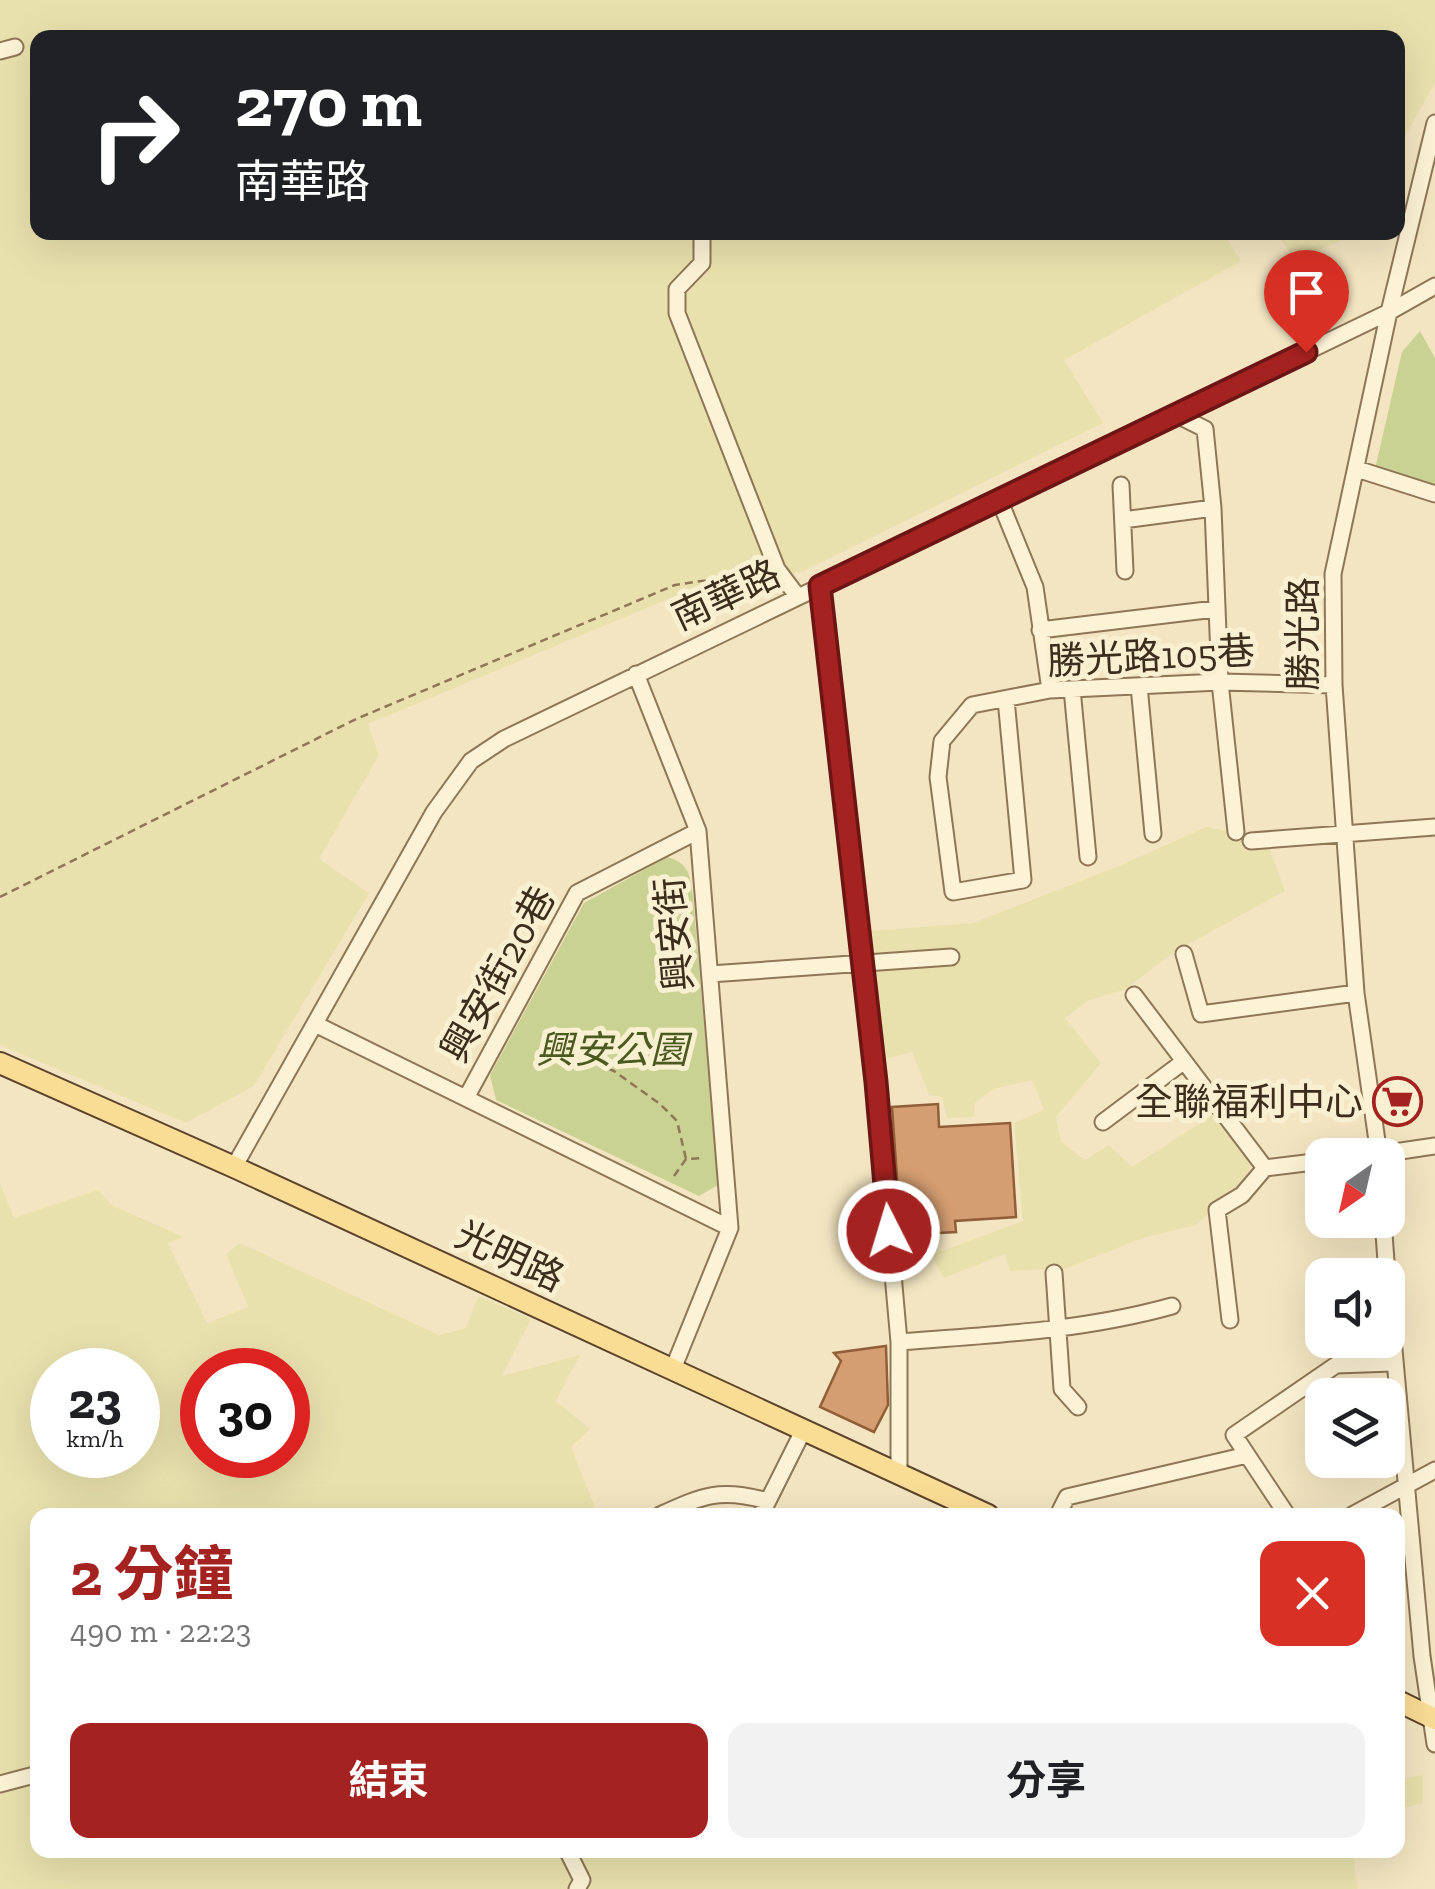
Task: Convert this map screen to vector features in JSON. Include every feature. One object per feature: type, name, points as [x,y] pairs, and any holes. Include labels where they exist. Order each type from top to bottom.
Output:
[{"type":"main road","name":"光明路","points":[[0,1063],[973,1508]]},
{"type":"main road","points":[[1405,1704],[1434,1718]]},
{"type":"street","name":"勝光路","points":[[1375,1138],[1356,994],[1344,836],[1334,684],[1333,574],[1389,312],[1435,123]]},
{"type":"street","points":[[702,240],[702,263],[677,289],[677,313],[777,569],[798,597]]},
{"type":"street","name":"南華路","points":[[234,1167],[434,812],[471,761],[504,739],[1389,312],[1435,286]]},
{"type":"street","points":[[1176,414],[1205,429],[1214,508],[1220,682],[1236,832]]},
{"type":"street","points":[[1356,469],[1435,494]]},
{"type":"street","points":[[1121,486],[1125,571]]},
{"type":"street","points":[[999,499],[1034,587],[1050,690]]},
{"type":"street","points":[[1122,520],[1214,508]]},
{"type":"street","points":[[820,586],[876,1082],[899,1342],[899,1474]]},
{"type":"street","points":[[1040,630],[1215,609]]},
{"type":"street","name":"興安街","points":[[636,674],[698,831],[730,1228],[673,1369]]},
{"type":"street","name":"勝光路105巷","points":[[1006,699],[1023,880],[953,892],[938,777],[942,741],[972,706],[1006,699],[1050,690],[1220,682],[1334,684]]},
{"type":"street","points":[[1138,686],[1153,834]]},
{"type":"street","points":[[1072,690],[1088,856]]},
{"type":"street","points":[[1251,841],[1435,827]]},
{"type":"street","name":"興安街20巷","points":[[466,1098],[576,893],[698,831]]},
{"type":"street","points":[[1184,954],[1201,1014],[1356,994]]},
{"type":"street","points":[[710,974],[950,957]]},
{"type":"street","points":[[1134,995],[1265,1168]]},
{"type":"street","points":[[315,1024],[730,1228]]},
{"type":"street","points":[[1103,1122],[1182,1062]]},
{"type":"street","points":[[1405,1151],[1435,1146]]},
{"type":"street","points":[[1230,1320],[1217,1210],[1242,1195],[1265,1168],[1305,1163]]},
{"type":"street","points":[[1054,1274],[1062,1389],[1078,1407]]},
{"type":"street","points":[[899,1342],[1058,1330],[1116,1322],[1172,1306]]},
{"type":"street","points":[[1393,1358],[1435,1744]]},
{"type":"street","points":[[1282,1508],[1234,1435],[1336,1365],[1393,1363]]},
{"type":"street","points":[[675,1508],[695,1499],[736,1492],[764,1508],[804,1429]]},
{"type":"street","points":[[1062,1508],[1068,1498],[1248,1455]]},
{"type":"street","points":[[1365,1508],[1435,1470]]},
{"type":"street","points":[[0,1784],[30,1776]]},
{"type":"street","points":[[571,1858],[582,1880],[577,1889]]},
{"type":"path","name":"南華路","points":[[0,898],[61,864],[374,712],[676,585],[777,569]]},
{"type":"path","points":[[634,1056],[648,1033]]},
{"type":"path","points":[[571,1061],[588,1061],[614,1071],[678,1120],[686,1159],[674,1176]]},
{"type":"path","points":[[686,1159],[703,1158]]},
{"type":"shaded area","points":[[0,0],[1435,0],[1435,83],[1405,136],[1405,30],[30,30],[30,240],[1228,240],[1241,261],[1064,360],[1103,423],[804,571],[678,595],[368,724],[379,755],[319,859],[369,893],[254,1086],[186,1123],[0,1045]]},
{"type":"shaded area","points":[[1281,240],[1340,240],[1340,241],[1296,261]]},
{"type":"shaded area","points":[[1206,827],[1266,839],[1285,891],[1174,952],[1124,990],[1087,1001],[1065,1018],[1101,1063],[1056,1117],[1061,1142],[1085,1160],[1109,1145],[1132,1167],[1225,1107],[1255,1146],[1245,1182],[1196,1225],[1143,1238],[1067,1268],[1010,1271],[1005,1254],[944,1278],[931,1255],[1023,1221],[1014,1123],[1044,1110],[1032,1080],[993,1089],[975,1103],[974,1117],[947,1118],[942,1097],[929,1095],[912,1052],[880,1060],[871,931],[973,923]]},
{"type":"shaded area","points":[[0,1184],[14,1218],[98,1190],[113,1206],[184,1237],[168,1243],[207,1323],[248,1307],[226,1254],[240,1243],[439,1335],[466,1328],[478,1296],[531,1319],[502,1376],[580,1355],[556,1401],[590,1429],[571,1447],[595,1508],[30,1508],[30,1858],[1354,1858],[1357,1889],[0,1889]]},
{"type":"shaded area","points":[[1423,1775],[1423,1803],[1405,1807],[1405,1778]]},
{"type":"green space","points":[[1420,331],[1435,358],[1435,490],[1375,469],[1402,352]]},
{"type":"green space","name":"興安公園","points":[[667,857],[687,871],[693,896],[718,1185],[699,1196],[496,1100],[490,1075],[584,903]]},
{"type":"building","points":[[938,1104],[939,1127],[1010,1123],[1016,1217],[955,1221],[956,1232],[901,1235],[892,1107]]},
{"type":"building","points":[[886,1346],[888,1405],[874,1432],[820,1407],[841,1361],[834,1353]]},
{"type":"place","name":"全聯福利中心","points":[[1398,1102]]},
{"type":"route","points":[[889,1231],[820,586],[1306,352]]}]
